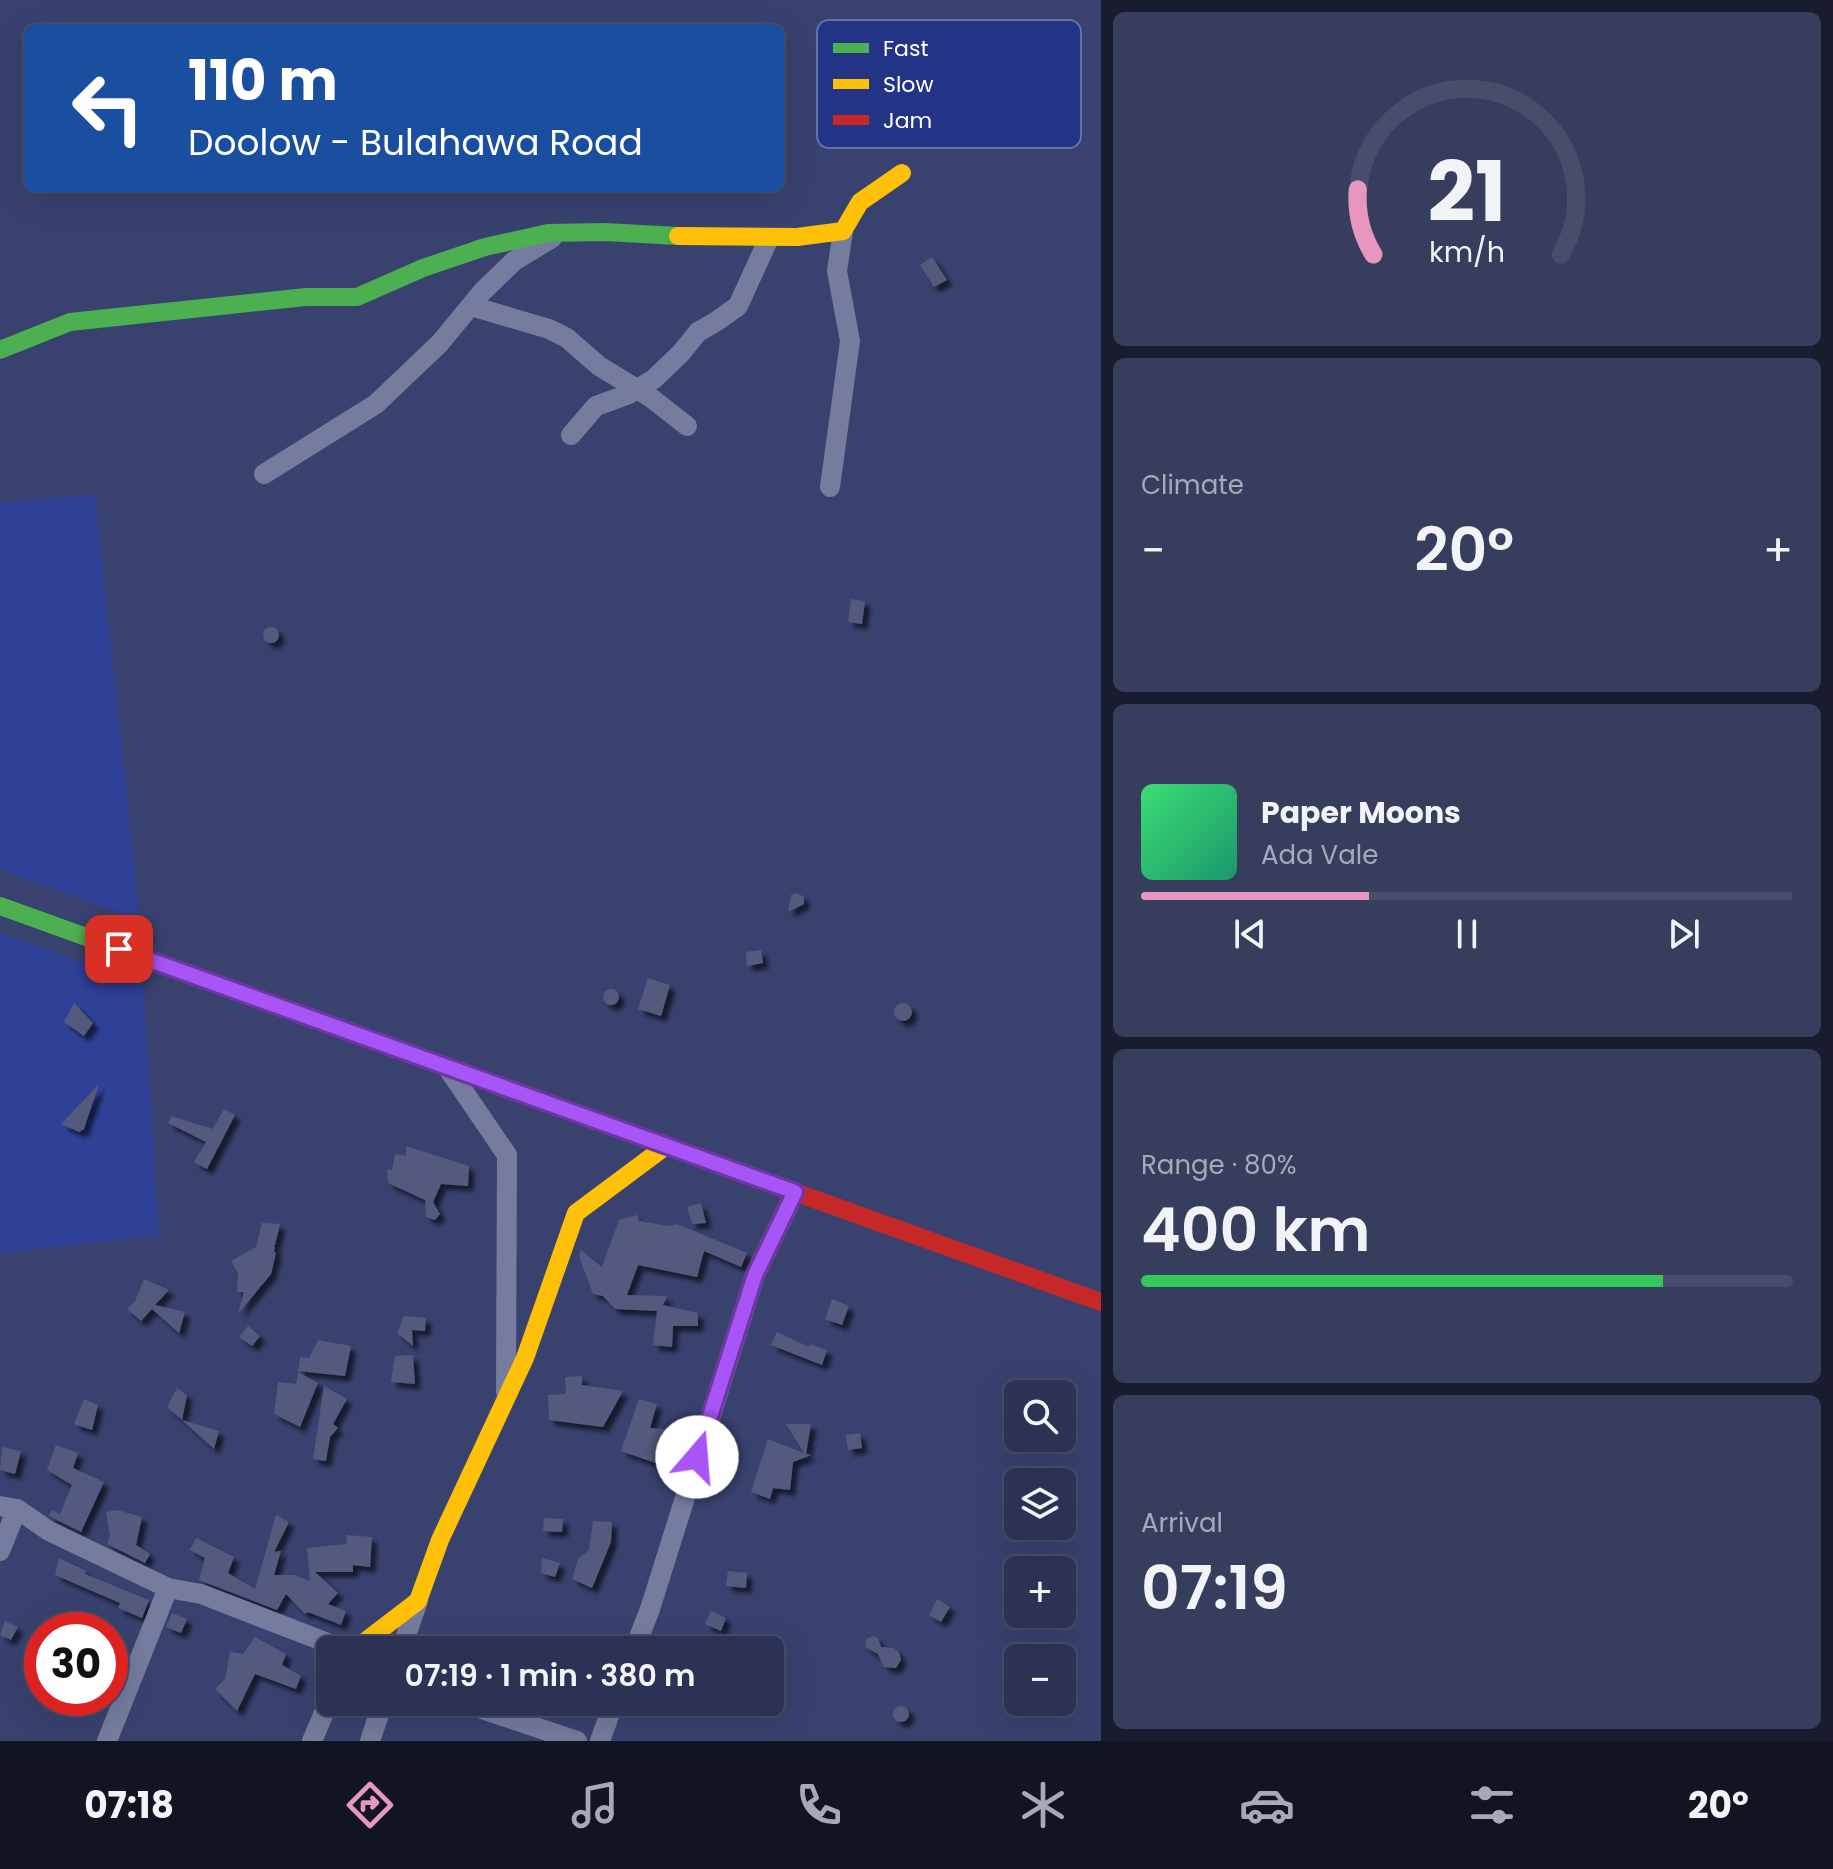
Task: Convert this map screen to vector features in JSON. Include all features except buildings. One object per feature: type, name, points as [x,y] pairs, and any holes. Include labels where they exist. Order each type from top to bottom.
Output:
[{"type":"street","points":[[830,487],[850,341],[837,271],[843,231],[852,208],[867,194],[902,173]]},
{"type":"street","points":[[0,350],[70,322],[306,297],[357,297],[423,268],[485,247],[559,233],[769,238],[843,231]]},
{"type":"street","points":[[264,474],[376,404],[440,343],[514,261],[559,233]]},
{"type":"street","points":[[571,435],[596,406],[654,379],[698,332],[738,306],[769,238]]},
{"type":"street","points":[[471,306],[549,329],[567,338],[599,366],[637,389],[687,426]]},
{"type":"street","points":[[0,906],[1101,1302]]},
{"type":"street","points":[[447,1067],[507,1155],[505,1403]]},
{"type":"street","points":[[406,1636],[440,1540],[525,1358],[576,1213],[666,1146]]},
{"type":"street","points":[[639,1636],[755,1275],[795,1192]]},
{"type":"street","points":[[0,1551],[8,1508],[168,1588],[201,1594],[316,1638]]},
{"type":"street","points":[[107,1741],[168,1588]]},
{"type":"street","points":[[372,1636],[418,1601]]},
{"type":"street","points":[[312,1741],[323,1716]]},
{"type":"street","points":[[370,1741],[378,1716]]},
{"type":"street","points":[[503,1716],[577,1741]]},
{"type":"street","points":[[600,1741],[609,1716]]},
{"type":"shaded area","points":[[95,494],[140,920],[0,870],[0,503]]},
{"type":"shaded area","points":[[0,933],[143,984],[159,1235],[0,1253]]},
{"type":"traffic: fast","points":[[0,350],[70,322],[306,297],[357,297],[423,268],[485,247],[548,233],[678,236]]},
{"type":"traffic: fast","points":[[0,906],[722,1166]]},
{"type":"traffic: slow","points":[[678,236],[797,237],[843,231],[860,202],[902,173]]},
{"type":"traffic: slow","points":[[372,1636],[418,1601],[440,1540],[525,1358],[576,1213],[666,1146]]},
{"type":"traffic: jam","points":[[722,1166],[1101,1302]]},
{"type":"route","points":[[119,949],[795,1192],[755,1275],[697,1457]]}]
